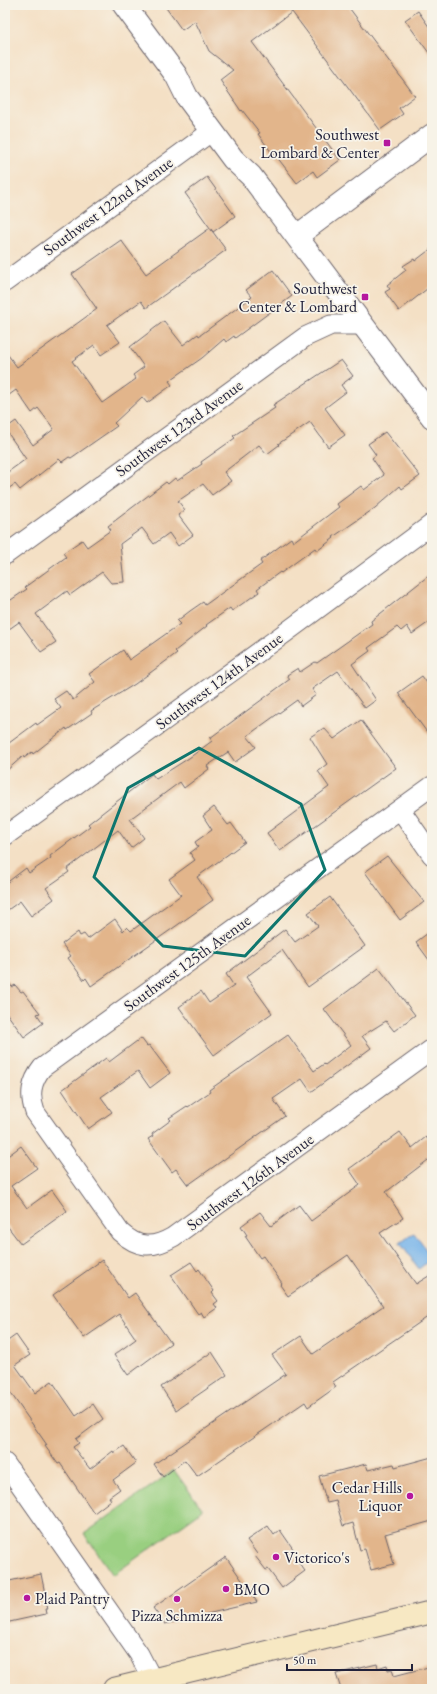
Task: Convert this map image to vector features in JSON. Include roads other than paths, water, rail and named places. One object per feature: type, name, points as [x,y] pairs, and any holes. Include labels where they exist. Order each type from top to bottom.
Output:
[{"type":"main road","points":[[114,1689],[432,1612]]},
{"type":"street","points":[[124,5],[176,75],[187,97],[212,131],[233,159],[251,176],[432,417]]},
{"type":"street","points":[[176,75],[195,91],[241,152],[251,176]]},
{"type":"street","name":"Southwest 122nd Avenue","points":[[5,282],[212,131]]},
{"type":"street","points":[[297,236],[432,135]]},
{"type":"street","name":"Southwest 123rd Avenue","points":[[5,555],[305,337],[331,325],[362,325]]},
{"type":"street","name":"Southwest 124th Avenue","points":[[5,836],[432,524]]},
{"type":"street","name":"Southwest 125th Avenue","points":[[79,1173],[34,1112],[31,1100],[32,1089],[35,1077],[42,1068],[432,786]]},
{"type":"street","points":[[400,810],[432,855]]},
{"type":"street","name":"Southwest 126th Avenue","points":[[79,1173],[114,1224],[127,1238],[134,1243],[147,1246],[164,1242],[432,1049]]},
{"type":"street","points":[[5,1463],[139,1654],[152,1679]]},
{"type":"water","points":[[414,1233],[432,1258],[419,1269],[400,1243]]},
{"type":"place","name":"Southwest Lombard & Center","points":[[387,143]]},
{"type":"place","name":"Southwest Center & Lombard","points":[[365,297]]},
{"type":"place","name":"Cedar Hills Liquor","points":[[410,1496]]},
{"type":"place","name":"Victorico's","points":[[276,1557]]},
{"type":"place","name":"BMO","points":[[226,1589]]},
{"type":"place","name":"Plaid Pantry","points":[[27,1598]]},
{"type":"place","name":"Pizza Schmizza","points":[[177,1599]]}]
